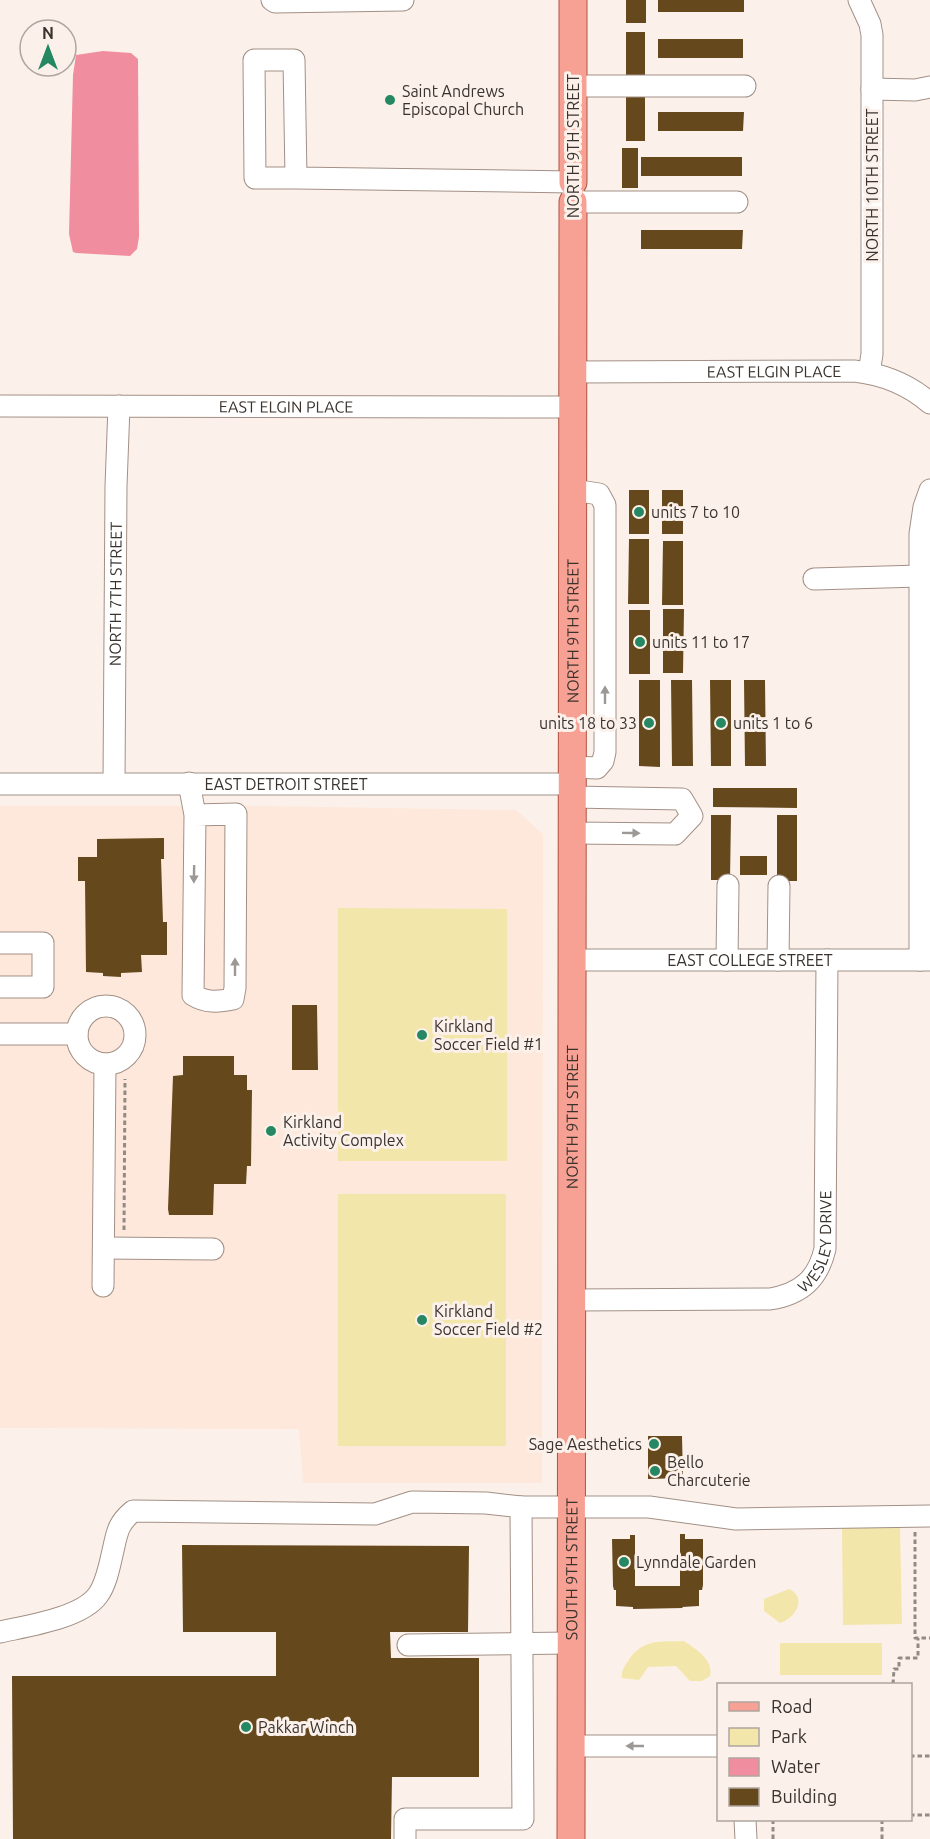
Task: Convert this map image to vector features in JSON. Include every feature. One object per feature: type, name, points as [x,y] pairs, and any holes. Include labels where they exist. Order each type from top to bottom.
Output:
[{"type":"main road","name":"NORTH 9TH STREET","points":[[571,1300],[573,0]]},
{"type":"main road","name":"SOUTH 9TH STREET","points":[[571,1300],[571,1839]]},
{"type":"street","points":[[272,0],[275,2],[403,0]]},
{"type":"street","name":"NORTH 10TH STREET","points":[[858,0],[870,24],[872,35],[872,354],[869,373]]},
{"type":"street","points":[[296,178],[294,60],[254,60],[255,178],[296,178],[737,202]]},
{"type":"street","points":[[573,86],[745,86]]},
{"type":"street","points":[[872,89],[915,90],[930,87]]},
{"type":"street","name":"EAST ELGIN PLACE","points":[[573,372],[838,371],[869,373],[911,389],[930,403]]},
{"type":"street","name":"EAST ELGIN PLACE","points":[[0,406],[573,407]]},
{"type":"street","name":"NORTH 7TH STREET","points":[[114,783],[116,486],[119,406]]},
{"type":"street","points":[[925,960],[920,534],[921,519],[930,490]]},
{"type":"street","points":[[814,579],[920,576]]},
{"type":"street","points":[[189,783],[195,815],[193,995],[203,1001],[233,999],[235,988],[236,814],[195,815]]},
{"type":"street","name":"EAST DETROIT STREET","points":[[0,784],[572,783],[682,799],[692,816],[675,834],[572,832]]},
{"type":"street","points":[[727,960],[728,885]]},
{"type":"street","points":[[778,960],[779,886]]},
{"type":"street","points":[[0,943],[43,943],[43,987],[0,987]]},
{"type":"street","name":"EAST COLLEGE STREET","points":[[572,960],[925,960]]},
{"type":"street","name":"WESLEY DRIVE","points":[[571,1300],[780,1298],[803,1287],[818,1272],[825,1249],[827,960]]},
{"type":"street","points":[[112,1007],[129,1017],[135,1036],[133,1045],[122,1060],[105,1064],[87,1058],[81,1051],[77,1034],[84,1016],[92,1010],[112,1007]]},
{"type":"street","points":[[0,1034],[77,1034]]},
{"type":"street","points":[[103,1286],[113,1248],[105,1064]]},
{"type":"street","points":[[113,1248],[213,1249]]},
{"type":"street","points":[[0,1632],[68,1615],[86,1606],[98,1595],[107,1573],[118,1528],[123,1519],[133,1511],[375,1514],[412,1502],[486,1503],[521,1507],[650,1507],[736,1519],[923,1521]]},
{"type":"street","points":[[405,1839],[405,1819],[523,1818],[521,1507]]},
{"type":"street","points":[[408,1645],[571,1643]]},
{"type":"street","points":[[572,1746],[717,1746]]},
{"type":"street","points":[[745,1821],[746,1839]]},
{"type":"path","points":[[113,1248],[125,1079]]},
{"type":"path","points":[[893,1683],[894,1670],[899,1670],[899,1658],[918,1658],[918,1638],[915,1638],[923,1521]]},
{"type":"path","points":[[918,1638],[930,1638]]},
{"type":"path","points":[[912,1756],[930,1756]]},
{"type":"path","points":[[912,1815],[930,1815]]},
{"type":"path","points":[[773,1821],[773,1839]]},
{"type":"path","points":[[882,1821],[882,1839]]},
{"type":"shaded area","name":"Kirkland Activity Complex","points":[[0,806],[264,806],[516,810],[543,834],[542,1483],[303,1483],[299,1429],[0,1428]]},
{"type":"green space","name":"Kirkland Soccer Field #1","points":[[338,908],[507,909],[507,1161],[338,1161]]},
{"type":"green space","name":"Kirkland Soccer Field #2","points":[[338,1194],[506,1194],[506,1446],[338,1446]]},
{"type":"green space","points":[[900,1526],[902,1624],[843,1625],[842,1528]]},
{"type":"green space","points":[[789,1589],[798,1597],[797,1607],[790,1617],[780,1623],[764,1611],[764,1599]]},
{"type":"green space","points":[[684,1641],[699,1651],[707,1660],[711,1670],[710,1676],[702,1681],[690,1681],[676,1666],[648,1667],[639,1680],[622,1678],[625,1665],[640,1648],[653,1643]]},
{"type":"green space","points":[[780,1643],[882,1643],[882,1675],[780,1675]]},
{"type":"water","points":[[103,51],[131,53],[138,59],[139,237],[137,249],[130,256],[73,252],[69,234],[73,78],[78,78],[78,55]]},
{"type":"building","points":[[626,0],[646,0],[646,23],[626,23]]},
{"type":"building","points":[[658,0],[744,0],[744,12],[658,12]]},
{"type":"building","points":[[626,32],[645,32],[645,76],[626,76]]},
{"type":"building","points":[[658,39],[743,39],[743,58],[658,58]]},
{"type":"building","points":[[626,97],[645,97],[645,141],[626,141]]},
{"type":"building","points":[[658,112],[744,112],[743,131],[658,131]]},
{"type":"building","points":[[622,148],[638,148],[638,188],[622,188]]},
{"type":"building","points":[[641,157],[742,157],[742,176],[641,176]]},
{"type":"building","points":[[641,230],[743,230],[742,249],[641,249]]},
{"type":"building","name":"units 7 to 10","points":[[629,490],[649,490],[649,534],[629,534]]},
{"type":"building","name":"units 7 to 10","points":[[662,490],[683,490],[683,534],[662,534]]},
{"type":"building","points":[[629,539],[649,539],[649,604],[628,604]]},
{"type":"building","points":[[663,541],[683,541],[683,605],[662,605]]},
{"type":"building","points":[[663,609],[684,609],[683,673],[663,673]]},
{"type":"building","name":"units 11 to 17","points":[[629,610],[650,610],[650,674],[629,674]]},
{"type":"building","name":"units 18 to 33","points":[[639,680],[660,680],[660,767],[639,766]]},
{"type":"building","points":[[671,680],[692,680],[693,766],[672,766]]},
{"type":"building","name":"units 1 to 6","points":[[710,680],[731,680],[731,766],[711,766]]},
{"type":"building","points":[[744,680],[765,680],[766,766],[745,766]]},
{"type":"building","points":[[713,788],[797,788],[797,808],[713,807]]},
{"type":"building","points":[[711,815],[731,815],[730,880],[711,880]]},
{"type":"building","points":[[777,815],[797,815],[797,881],[777,881]]},
{"type":"building","points":[[164,838],[164,859],[161,859],[163,922],[167,922],[167,955],[141,955],[142,972],[121,973],[121,977],[86,972],[85,881],[78,881],[78,857],[97,857],[97,839]]},
{"type":"building","points":[[740,856],[767,856],[767,875],[740,875]]},
{"type":"building","points":[[292,1005],[317,1005],[318,1070],[292,1070]]},
{"type":"building","points":[[183,1056],[234,1056],[234,1075],[247,1075],[247,1090],[252,1090],[251,1166],[247,1166],[246,1184],[214,1184],[213,1215],[169,1215],[173,1076],[183,1075]]},
{"type":"building","points":[[648,1436],[682,1436],[683,1478],[648,1479]]},
{"type":"building","name":"Lynndale Garden","points":[[680,1534],[685,1534],[685,1539],[703,1539],[703,1585],[702,1590],[699,1590],[699,1606],[633,1609],[633,1607],[616,1606],[616,1590],[613,1586],[612,1539],[630,1539],[630,1535],[635,1535],[635,1586],[680,1586]]},
{"type":"building","name":"Pakkar Winch","points":[[182,1545],[469,1546],[468,1632],[390,1632],[391,1658],[479,1658],[479,1777],[392,1777],[391,1839],[13,1839],[12,1676],[276,1676],[276,1632],[183,1632]]},
{"type":"place","name":"Saint Andrews Episcopal Church","points":[[390,100]]},
{"type":"place","name":"units 7 to 10","points":[[639,512]]},
{"type":"place","name":"units 11 to 17","points":[[640,642]]},
{"type":"place","name":"units 18 to 33","points":[[649,723]]},
{"type":"place","name":"units 1 to 6","points":[[721,723]]},
{"type":"place","name":"Kirkland Soccer Field #1","points":[[422,1035]]},
{"type":"place","name":"Kirkland Activity Complex","points":[[271,1131]]},
{"type":"place","name":"Kirkland Soccer Field #2","points":[[422,1320]]},
{"type":"place","name":"Sage Aesthetics","points":[[654,1444]]},
{"type":"place","name":"Bello Charcuterie","points":[[655,1471]]},
{"type":"place","name":"Lynndale Garden","points":[[624,1562]]},
{"type":"place","name":"Pakkar Winch","points":[[246,1727]]}]
